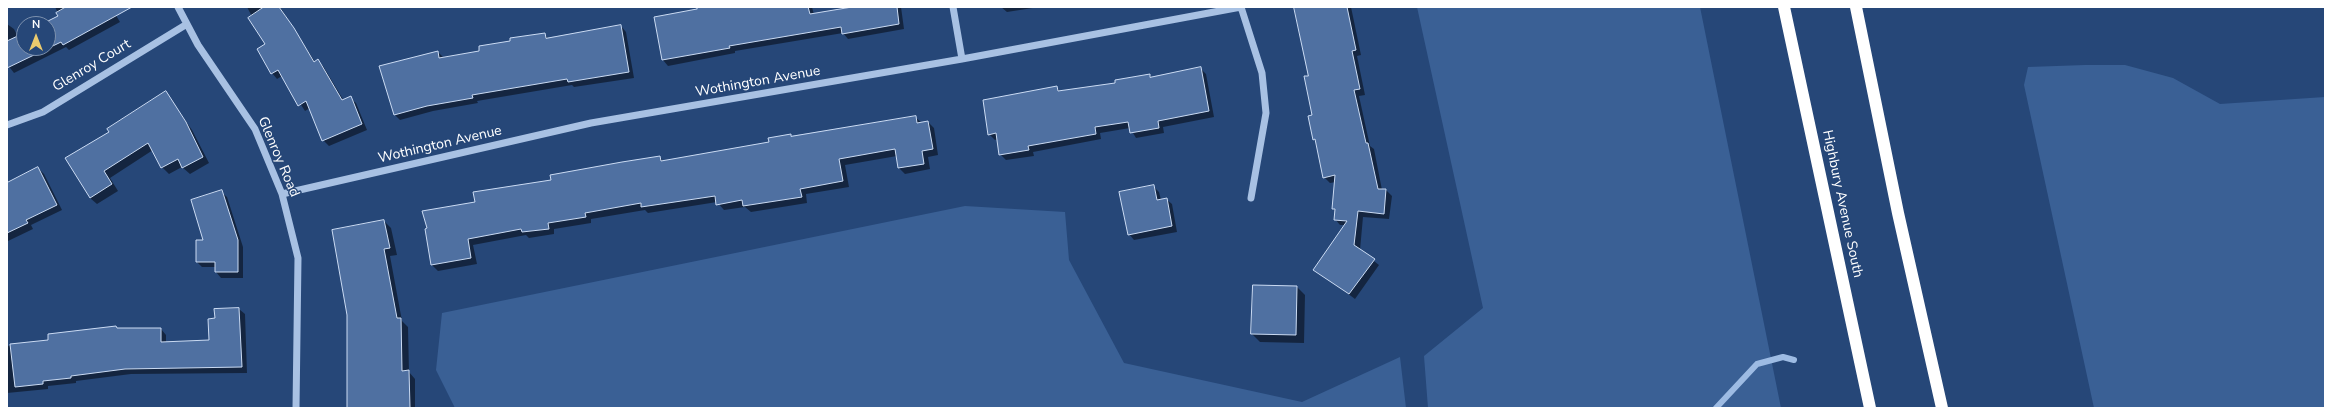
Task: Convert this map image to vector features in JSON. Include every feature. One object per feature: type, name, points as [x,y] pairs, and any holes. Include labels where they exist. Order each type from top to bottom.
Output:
[{"type":"highway","name":"Highbury Avenue South","points":[[1784,7],[1870,408]]},
{"type":"highway","points":[[1856,7],[1898,213],[1942,408]]},
{"type":"street","name":"Glenroy Road","points":[[178,7],[198,45],[255,129],[282,194],[298,258],[296,408]]},
{"type":"street","points":[[954,7],[962,59]]},
{"type":"street","points":[[1241,7],[1262,72],[1266,113],[1251,198]]},
{"type":"street","name":"Wothington Avenue","points":[[282,194],[591,123],[962,59],[1241,7]]},
{"type":"street","name":"Glenroy Court","points":[[7,125],[43,112],[187,24]]},
{"type":"shaded area","points":[[1417,7],[1700,7],[1781,408],[1428,408],[1424,356],[1483,308]]},
{"type":"shaded area","points":[[2125,65],[2173,78],[2220,104],[2325,97],[2325,408],[2094,408],[2024,85],[2028,67]]},
{"type":"shaded area","points":[[965,206],[1065,212],[1069,260],[1124,363],[1302,402],[1400,357],[1406,408],[455,408],[436,370],[442,313]]},
{"type":"building","points":[[66,7],[132,7],[63,45],[61,42],[56,44],[56,17],[58,16],[56,13]]},
{"type":"building","points":[[264,7],[279,7],[294,28],[314,62],[318,59],[342,100],[351,96],[362,124],[322,141],[306,101],[298,106],[278,70],[271,74],[257,49],[265,44],[248,18]]},
{"type":"building","points":[[696,7],[808,7],[810,14],[852,7],[897,7],[899,24],[842,34],[841,27],[729,46],[730,48],[662,60],[654,17],[697,9]]},
{"type":"building","points":[[1294,7],[1347,7],[1356,50],[1352,51],[1360,89],[1354,90],[1378,189],[1386,189],[1384,214],[1358,211],[1354,245],[1375,259],[1349,294],[1313,270],[1347,221],[1334,220],[1335,209],[1332,209],[1335,175],[1323,178],[1315,139],[1313,140],[1308,116],[1312,115],[1304,76],[1308,76]]},
{"type":"building","points":[[621,25],[629,72],[568,82],[567,79],[472,95],[473,98],[427,106],[394,115],[379,66],[438,51],[439,58],[479,51],[479,46],[510,41],[510,38],[545,33],[546,38]]},
{"type":"building","points":[[16,37],[16,56],[32,56],[7,68],[7,41]]},
{"type":"building","points":[[1201,67],[1209,111],[1158,121],[1159,128],[1130,133],[1128,122],[1095,127],[1096,134],[1028,146],[1029,150],[999,155],[996,133],[988,135],[983,100],[1057,86],[1058,91],[1115,83],[1115,80],[1150,74],[1150,77]]},
{"type":"building","points":[[166,91],[186,122],[203,157],[182,168],[178,159],[161,168],[148,143],[104,171],[112,184],[90,198],[65,158],[109,132],[107,129]]},
{"type":"building","points":[[916,116],[917,123],[928,121],[933,149],[922,151],[924,164],[898,168],[895,149],[839,159],[843,181],[800,189],[802,197],[743,206],[742,200],[716,205],[715,196],[641,207],[641,203],[585,213],[586,217],[548,223],[549,229],[522,232],[521,229],[468,239],[471,258],[431,265],[425,229],[427,228],[422,211],[475,202],[473,192],[551,180],[550,175],[622,162],[660,156],[661,161],[769,142],[768,138],[791,134],[791,136]]},
{"type":"building","points":[[38,167],[57,205],[26,220],[28,223],[7,233],[7,183]]},
{"type":"building","points":[[1154,185],[1157,200],[1167,198],[1172,226],[1128,235],[1119,192]]},
{"type":"building","points":[[222,190],[238,240],[238,272],[215,272],[215,262],[196,262],[196,240],[203,240],[191,200]]},
{"type":"building","points":[[384,220],[390,248],[384,249],[397,318],[401,318],[402,371],[409,370],[410,408],[347,408],[347,315],[332,230]]},
{"type":"building","points":[[1253,285],[1297,286],[1296,335],[1251,334]]},
{"type":"building","points":[[239,308],[242,367],[125,369],[71,376],[71,378],[43,381],[43,384],[15,387],[10,344],[48,340],[48,334],[116,326],[117,328],[161,328],[161,342],[209,340],[208,319],[215,318],[214,309]]},
{"type":"waterway","points":[[1716,408],[1757,364],[1783,357],[1794,360]]}]
